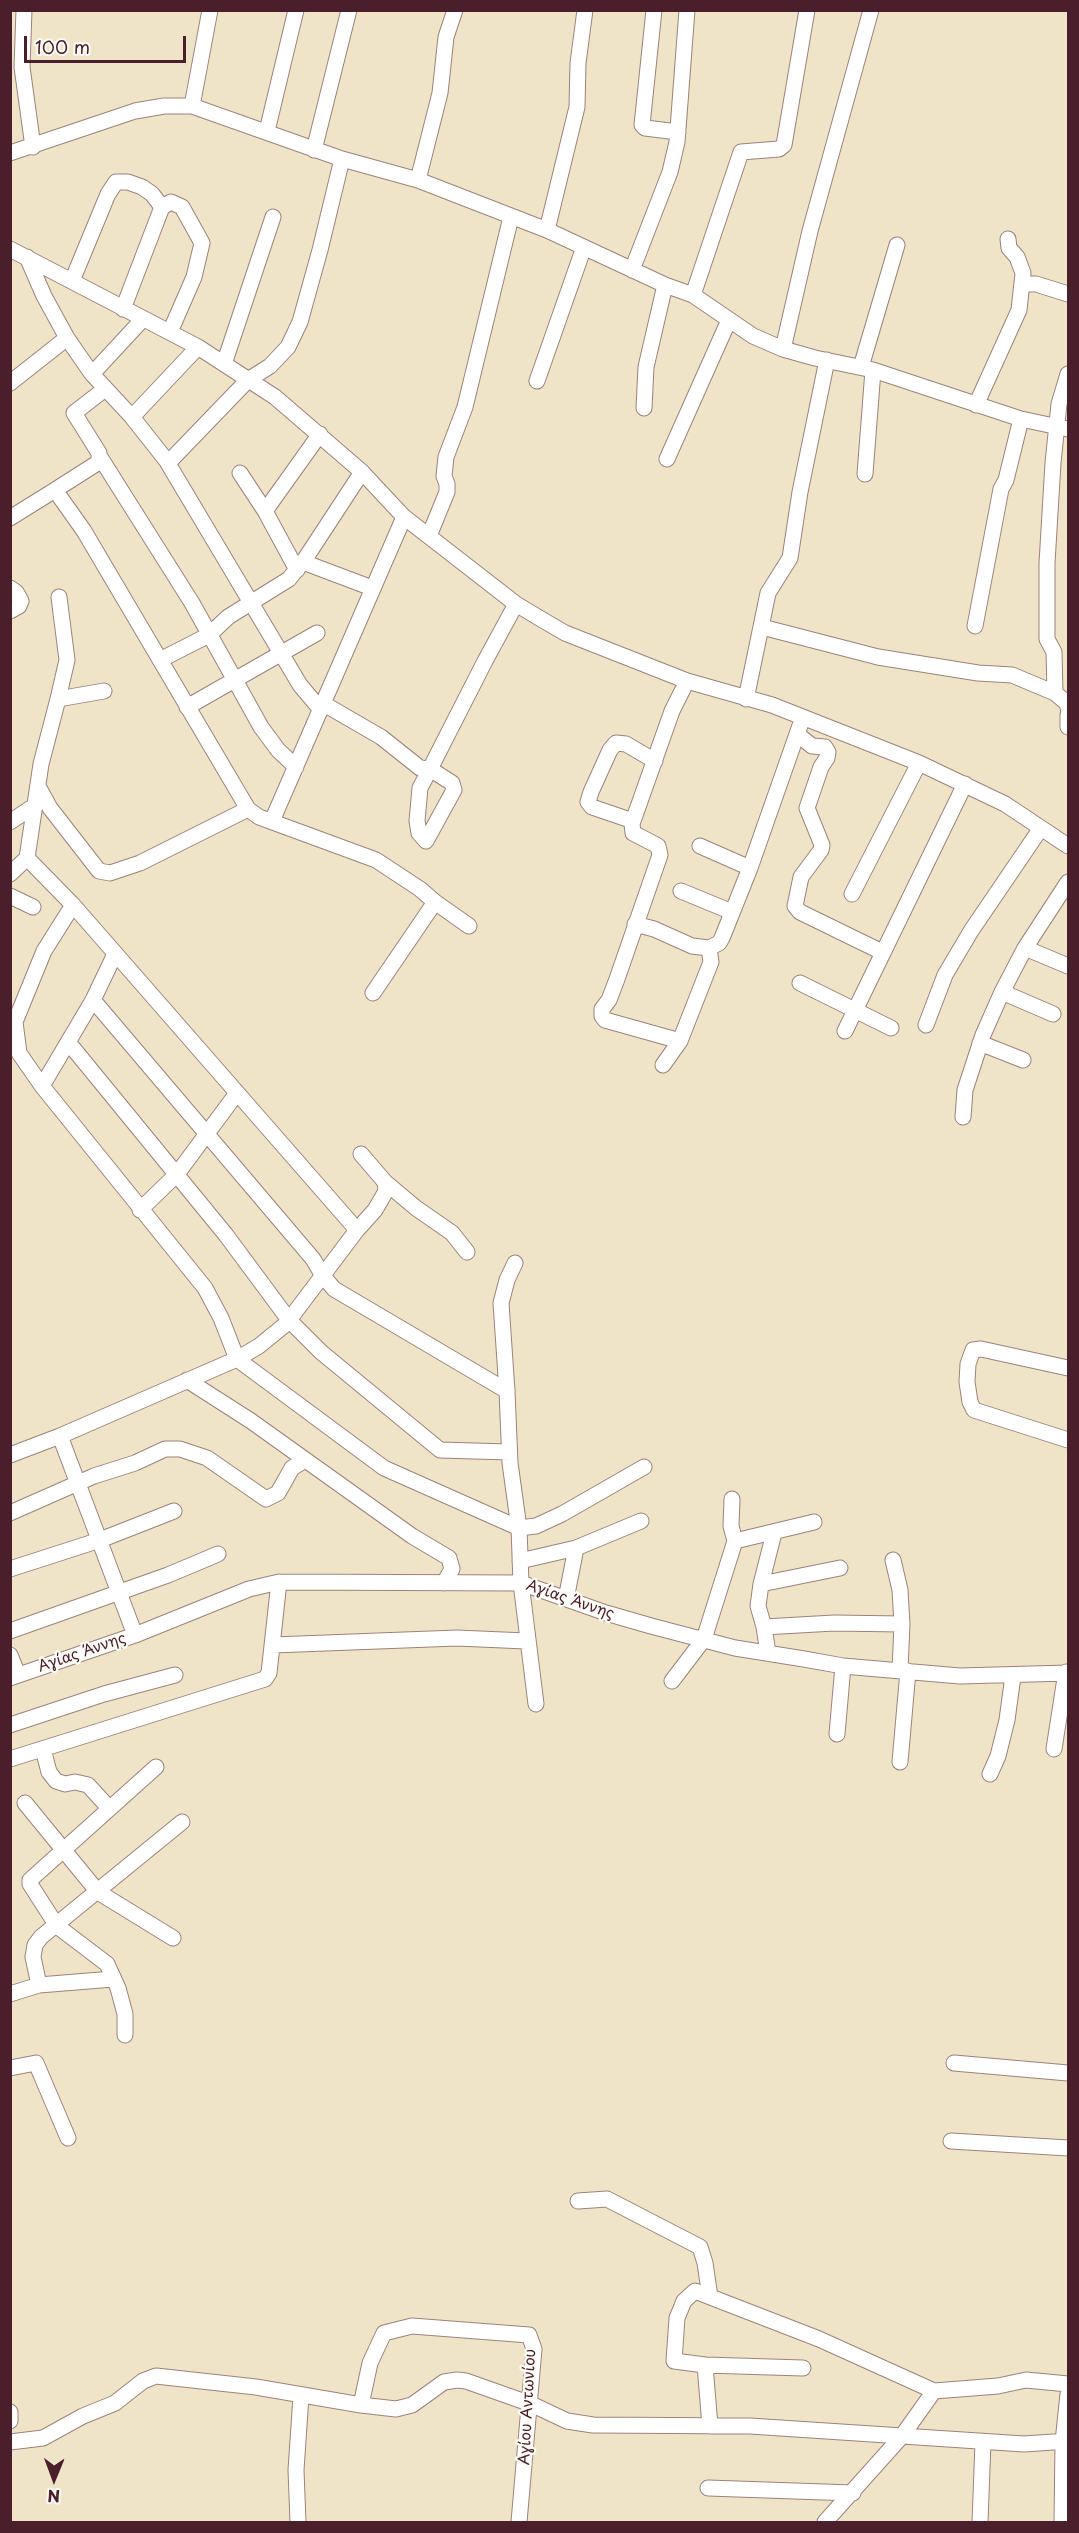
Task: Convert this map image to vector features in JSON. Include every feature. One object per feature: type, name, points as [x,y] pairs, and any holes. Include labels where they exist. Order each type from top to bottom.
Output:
[{"type":"street","points":[[24,10],[16,63],[33,147]]},
{"type":"street","points":[[192,106],[210,10]]},
{"type":"street","points":[[267,131],[296,10]]},
{"type":"street","points":[[314,150],[349,10]]},
{"type":"street","points":[[418,180],[440,93],[446,36],[455,10]]},
{"type":"street","points":[[547,230],[577,107],[578,63],[585,10]]},
{"type":"street","points":[[654,10],[642,125],[645,128],[678,132]]},
{"type":"street","points":[[632,270],[670,172],[678,132],[687,10]]},
{"type":"street","points":[[693,295],[741,152],[778,149],[784,145],[807,10]]},
{"type":"street","points":[[783,349],[810,231],[871,10]]},
{"type":"street","points":[[10,153],[135,111],[164,106],[192,106],[267,131],[314,150],[418,180],[547,230],[665,285],[693,295],[764,342],[946,392],[976,405],[1021,419],[1062,428]]},
{"type":"street","points":[[168,463],[248,380],[270,366],[294,337],[320,250],[342,159]]},
{"type":"street","points":[[72,281],[108,194],[116,182],[128,182],[142,187],[152,194],[162,207]]},
{"type":"street","points":[[123,309],[162,207],[171,202],[182,207],[202,243],[197,269],[170,332]]},
{"type":"street","points":[[224,364],[273,217]]},
{"type":"street","points":[[429,536],[447,492],[444,476],[446,457],[465,407],[511,217]]},
{"type":"street","points":[[976,405],[1019,310],[1023,273],[1017,257],[1009,248],[1008,239]]},
{"type":"street","points":[[865,474],[867,369],[897,245]]},
{"type":"street","points":[[537,381],[584,247]]},
{"type":"street","points":[[10,249],[198,347],[275,397],[362,472],[405,518],[516,604],[565,633],[687,681],[772,705],[918,763],[1005,804],[1068,846]]},
{"type":"street","points":[[27,257],[44,296],[67,338],[92,374],[132,417],[168,463],[300,685],[322,707],[381,738],[420,768],[430,770],[516,604]]},
{"type":"street","points":[[1023,284],[1036,284],[1068,294]]},
{"type":"street","points":[[644,408],[646,367],[665,285]]},
{"type":"street","points":[[92,374],[143,319]]},
{"type":"street","points":[[667,459],[729,320]]},
{"type":"street","points":[[10,383],[67,338]]},
{"type":"street","points":[[132,417],[198,347]]},
{"type":"street","points":[[746,699],[768,593],[790,558],[800,492],[827,360]]},
{"type":"street","points":[[1055,693],[1054,652],[1047,639],[1047,562],[1062,428],[1059,404],[1068,374]]},
{"type":"street","points":[[105,388],[74,413],[192,603],[268,739],[296,767]]},
{"type":"street","points":[[975,626],[1001,489],[1006,480],[1021,419]]},
{"type":"street","points":[[265,512],[320,434]]},
{"type":"street","points":[[10,518],[99,462],[100,458]]},
{"type":"street","points":[[160,660],[209,635],[228,617],[289,579],[362,472]]},
{"type":"street","points":[[240,473],[300,566],[372,588]]},
{"type":"street","points":[[55,490],[84,531],[248,809],[259,817],[376,860],[420,889],[469,927]]},
{"type":"street","points":[[272,821],[372,588],[405,518]]},
{"type":"street","points":[[10,588],[16,592],[21,601],[19,606],[10,611]]},
{"type":"street","points":[[10,874],[27,858],[41,764],[67,660],[59,597]]},
{"type":"street","points":[[762,627],[886,658],[978,673],[1000,672],[1012,675],[1055,693],[1068,704],[1068,708]]},
{"type":"street","points":[[188,706],[317,633]]},
{"type":"street","points":[[680,1041],[605,1020],[602,1016],[660,855],[658,846],[633,833],[633,821],[672,711],[687,681]]},
{"type":"street","points":[[58,699],[104,691]]},
{"type":"street","points":[[1068,715],[1068,727]]},
{"type":"street","points":[[635,924],[654,929],[692,945],[709,948],[719,943],[750,868],[803,717]]},
{"type":"street","points":[[797,734],[812,746],[825,747],[828,758],[821,768],[807,808],[822,845],[821,850],[801,877],[795,906],[800,912],[882,952]]},
{"type":"street","points":[[633,821],[592,807],[588,802],[591,792],[610,750],[616,743],[626,744],[655,761]]},
{"type":"street","points":[[852,894],[918,763]]},
{"type":"street","points":[[845,1031],[965,784]]},
{"type":"street","points":[[38,786],[50,808],[99,870],[110,873],[140,863],[248,809]]},
{"type":"street","points":[[10,822],[34,806]]},
{"type":"street","points":[[926,1025],[945,975],[971,931],[1041,828]]},
{"type":"street","points":[[700,846],[750,868]]},
{"type":"street","points":[[27,858],[73,905],[195,1042],[357,1230]]},
{"type":"street","points":[[963,1117],[965,1090],[1002,992],[1025,948],[1068,882]]},
{"type":"street","points":[[681,891],[732,912]]},
{"type":"street","points":[[10,896],[33,907]]},
{"type":"street","points":[[373,993],[435,902]]},
{"type":"street","points":[[73,905],[44,951],[13,1021],[19,1053],[42,1086],[140,1210],[205,1288],[221,1318],[237,1359],[384,1468],[519,1528],[536,1526],[562,1514],[624,1481],[644,1467]]},
{"type":"street","points":[[663,1065],[680,1041],[711,962],[709,948]]},
{"type":"street","points":[[1025,948],[1068,966]]},
{"type":"street","points":[[42,1086],[93,1000],[115,954]]},
{"type":"street","points":[[800,983],[891,1028]]},
{"type":"street","points":[[1002,992],[1053,1014]]},
{"type":"street","points":[[93,1000],[313,1259],[334,1289],[352,1302],[507,1391]]},
{"type":"street","points":[[68,1042],[226,1235],[289,1320],[321,1352],[440,1450],[509,1452]]},
{"type":"street","points":[[981,1043],[1023,1060]]},
{"type":"street","points":[[140,1210],[177,1174],[205,1133],[237,1093]]},
{"type":"street","points":[[361,1154],[385,1182],[416,1208],[452,1233],[467,1252]]},
{"type":"street","points":[[11,1454],[60,1436],[237,1359],[272,1337],[289,1320],[384,1197],[385,1182]]},
{"type":"street","points":[[515,1263],[507,1280],[501,1303],[509,1452],[519,1528],[526,1641],[536,1704]]},
{"type":"street","points":[[1068,1368],[981,1349],[973,1350],[968,1364],[967,1382],[970,1402],[974,1410],[1068,1440]]},
{"type":"street","points":[[187,1380],[251,1421],[412,1536],[449,1558],[452,1569],[444,1583]]},
{"type":"street","points":[[60,1436],[135,1635]]},
{"type":"street","points":[[10,1513],[94,1476],[135,1463],[165,1449],[180,1449],[207,1458],[269,1499],[278,1493],[292,1468],[305,1460]]},
{"type":"street","points":[[672,1681],[704,1639],[712,1619],[735,1541],[731,1526],[732,1498]]},
{"type":"street","points":[[10,1569],[100,1540],[174,1511]]},
{"type":"street","points":[[520,1561],[576,1548],[641,1521]]},
{"type":"street","points":[[735,1541],[814,1522]]},
{"type":"street","points":[[768,1653],[758,1606],[774,1533]]},
{"type":"street","points":[[566,1599],[576,1548]]},
{"type":"street","points":[[10,1630],[218,1554]]},
{"type":"street","points":[[893,1560],[900,1590],[904,1671],[900,1762]]},
{"type":"street","points":[[761,1584],[840,1568]]},
{"type":"street","points":[[10,1759],[260,1682],[269,1673],[279,1582]]},
{"type":"street","name":"Αγίας Άννης","points":[[14,1676],[135,1635],[249,1588],[279,1582],[521,1583],[606,1613],[704,1639],[843,1666],[960,1676],[1013,1676],[1067,1672]]},
{"type":"street","points":[[764,1627],[834,1623],[902,1624]]},
{"type":"street","points":[[273,1645],[446,1638],[526,1641]]},
{"type":"street","points":[[10,1655],[14,1676]]},
{"type":"street","points":[[837,1734],[843,1666]]},
{"type":"street","points":[[1054,1749],[1067,1672]]},
{"type":"street","points":[[10,1725],[104,1694],[175,1675]]},
{"type":"street","points":[[990,1774],[998,1756],[1007,1720],[1013,1676]]},
{"type":"street","points":[[43,1749],[49,1772],[56,1781],[88,1785],[109,1808]]},
{"type":"street","points":[[125,2035],[125,2014],[107,1964],[57,1926],[30,1884],[30,1880],[156,1767]]},
{"type":"street","points":[[25,1803],[98,1892],[173,1938]]},
{"type":"street","points":[[39,1985],[33,1957],[35,1945],[41,1937],[182,1822]]},
{"type":"street","points":[[10,1994],[39,1985],[114,1979]]},
{"type":"street","points":[[10,2068],[32,2062],[39,2067],[68,2138]]},
{"type":"street","points":[[954,2063],[1068,2073]]},
{"type":"street","points":[[951,2141],[1068,2148]]},
{"type":"street","points":[[578,2201],[607,2199],[700,2247],[710,2297]]},
{"type":"street","points":[[803,2368],[705,2366],[674,2361],[673,2348],[677,2318],[684,2301],[694,2290],[819,2339],[934,2391],[998,2386],[1026,2380],[1068,2384]]},
{"type":"street","name":"Αγίου Αντωνίου","points":[[361,2405],[370,2363],[384,2333],[412,2326],[529,2335],[534,2349],[519,2523]]},
{"type":"street","points":[[705,2366],[710,2426]]},
{"type":"street","points":[[10,2442],[43,2438],[83,2416],[115,2403],[143,2381],[156,2376],[256,2387],[301,2396],[316,2396],[396,2409],[412,2405],[444,2382],[466,2381],[531,2404],[567,2421],[593,2425],[710,2426],[1024,2444],[1066,2441]]},
{"type":"street","points":[[825,2523],[902,2436],[934,2391]]},
{"type":"street","points":[[1062,2523],[1068,2394]]},
{"type":"street","points":[[298,2523],[296,2470],[301,2396]]},
{"type":"street","points":[[10,2412],[10,2421]]},
{"type":"street","points":[[980,2523],[983,2442]]},
{"type":"street","points":[[708,2488],[853,2493]]}]
